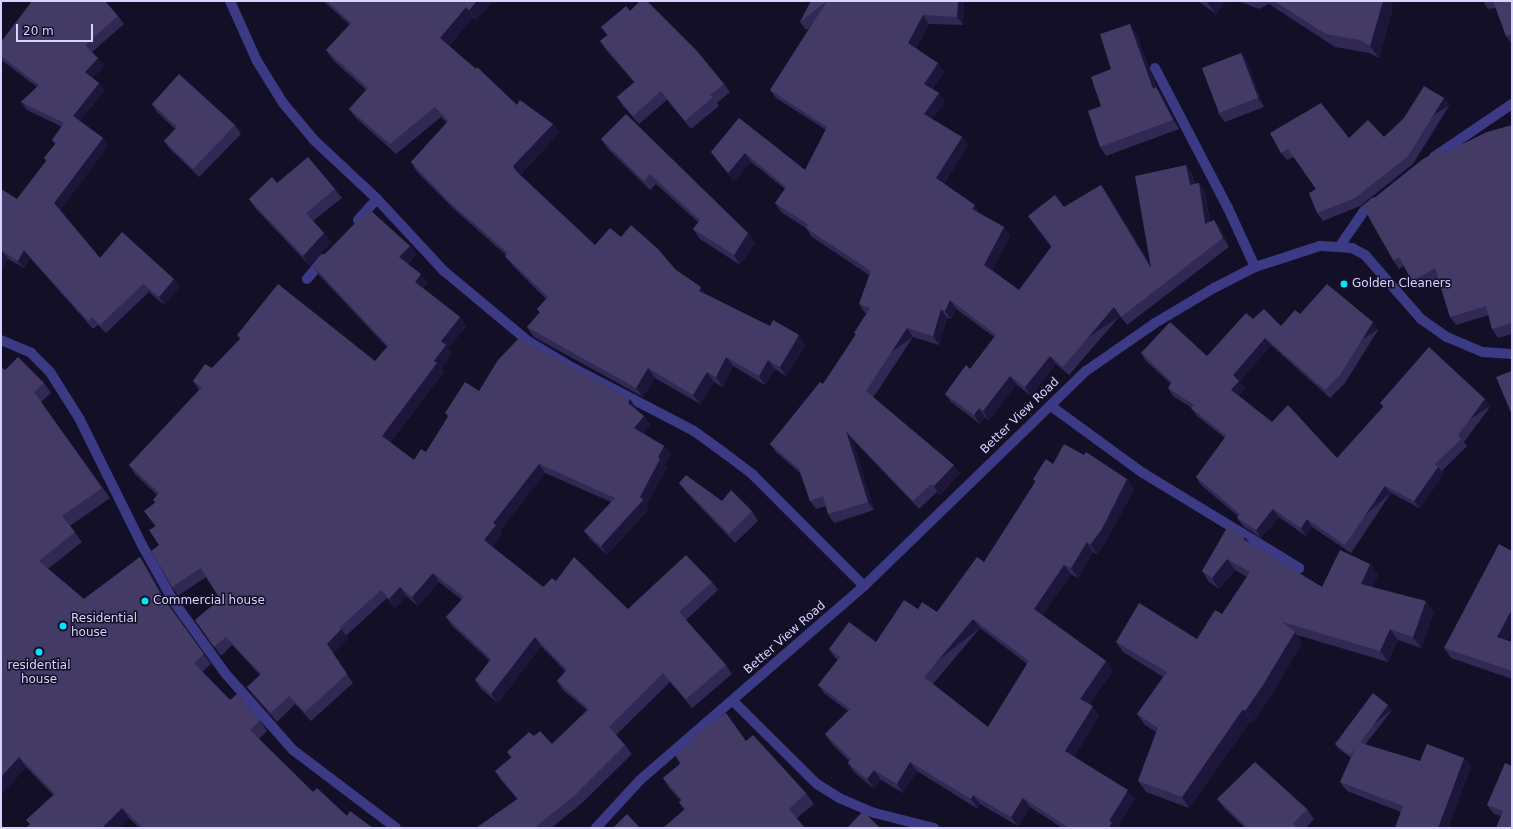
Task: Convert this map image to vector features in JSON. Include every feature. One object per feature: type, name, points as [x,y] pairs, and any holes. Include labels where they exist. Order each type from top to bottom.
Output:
[{"type":"street","points":[[230,1],[257,61],[283,103],[314,140],[377,199],[444,271],[528,341],[573,368],[694,431],[753,475],[864,586]]},
{"type":"street","points":[[1156,68],[1228,208],[1255,267]]},
{"type":"street","points":[[1425,164],[1512,104]]},
{"type":"street","points":[[1339,247],[1364,211],[1385,195]]},
{"type":"street","points":[[352,228],[377,199]]},
{"type":"street","name":"Better View Road","points":[[596,828],[640,780],[734,701],[864,586],[1086,371],[1128,341],[1214,288],[1255,267],[1320,246],[1352,248],[1365,255],[1421,319],[1447,337],[1483,352],[1512,354]]},
{"type":"street","points":[[307,279],[332,250]]},
{"type":"street","points":[[1,340],[31,353],[50,372],[79,418],[142,545],[174,602],[225,672],[293,750],[396,828]]},
{"type":"street","points":[[1051,406],[1143,473],[1299,568]]},
{"type":"street","points":[[734,701],[800,770],[822,787],[875,813],[934,828]]},
{"type":"building","points":[[32,1],[105,1],[118,16],[85,45],[98,58],[85,72],[99,83],[73,116],[103,138],[54,203],[100,258],[122,232],[174,279],[159,297],[143,284],[100,325],[92,317],[88,321],[24,250],[18,261],[2,251],[1,253],[1,189],[17,199],[47,160],[44,158],[56,143],[52,140],[64,123],[21,102],[39,85],[1,56],[1,42]]},
{"type":"building","points":[[327,1],[477,1],[469,10],[466,7],[440,38],[476,69],[477,67],[517,105],[520,100],[553,124],[513,166],[516,171],[595,245],[610,228],[621,237],[631,225],[658,249],[676,270],[701,287],[699,291],[770,326],[773,320],[799,335],[780,367],[768,360],[759,376],[726,357],[716,377],[707,372],[693,395],[648,368],[636,388],[527,327],[540,312],[537,309],[548,297],[505,256],[508,253],[448,201],[411,162],[448,121],[435,107],[390,144],[349,109],[368,88],[326,50],[351,23]]},
{"type":"building","points":[[640,1],[647,1],[697,51],[724,84],[710,95],[713,97],[685,121],[661,91],[633,116],[617,97],[635,82],[600,41],[608,35],[601,27],[626,6],[630,11]]},
{"type":"building","points":[[811,1],[827,1],[800,22]]},
{"type":"building","points":[[827,1],[958,1],[957,17],[923,15],[908,43],[938,63],[924,84],[939,93],[924,114],[962,137],[936,178],[975,205],[972,209],[1004,227],[984,265],[1019,290],[1052,246],[1028,216],[1055,195],[1064,207],[1101,185],[1151,268],[1135,176],[1186,165],[1190,185],[1199,183],[1205,224],[1214,220],[1223,238],[1121,317],[1114,307],[1063,367],[1050,356],[1025,387],[1010,376],[983,411],[979,408],[974,415],[945,394],[966,365],[970,369],[996,335],[950,300],[945,311],[941,309],[933,336],[907,328],[866,391],[954,465],[934,486],[931,484],[913,501],[846,431],[868,502],[828,514],[823,496],[810,501],[799,469],[770,444],[820,382],[823,384],[856,334],[854,333],[870,308],[859,304],[871,271],[806,228],[809,225],[775,203],[786,187],[745,153],[728,173],[711,152],[739,118],[805,170],[827,127],[770,90]]},
{"type":"building","points":[[1274,1],[1383,1],[1370,46],[1360,40],[1326,34]]},
{"type":"building","points":[[1493,1],[1512,1],[1512,34],[1506,36]]},
{"type":"building","points":[[1130,24],[1153,89],[1156,87],[1173,120],[1100,147],[1088,111],[1101,106],[1091,77],[1111,69],[1100,34]]},
{"type":"building","points":[[1241,53],[1258,98],[1219,113],[1202,68]]},
{"type":"building","points":[[179,74],[235,125],[193,169],[164,141],[177,127],[152,104]]},
{"type":"building","points":[[1424,86],[1444,98],[1408,156],[1355,198],[1317,213],[1309,193],[1316,189],[1288,149],[1281,153],[1270,133],[1321,103],[1349,138],[1368,120],[1384,137],[1404,118]]},
{"type":"building","points":[[626,114],[748,233],[734,255],[693,229],[700,220],[650,174],[644,181],[601,139]]},
{"type":"building","points":[[1512,125],[1512,323],[1492,329],[1486,306],[1450,317],[1435,268],[1412,281],[1399,257],[1393,260],[1363,207],[1423,159],[1444,148],[1446,152],[1487,132]]},
{"type":"building","points":[[308,157],[335,189],[306,213],[324,233],[303,256],[249,199],[272,177],[277,183]]},
{"type":"building","points":[[369,209],[410,246],[399,257],[421,274],[415,282],[460,317],[441,341],[446,345],[434,361],[437,363],[382,436],[414,460],[421,449],[426,452],[449,415],[445,413],[465,382],[479,391],[498,360],[519,338],[630,399],[628,403],[644,416],[634,428],[664,446],[658,457],[660,459],[640,497],[643,500],[601,546],[584,531],[615,498],[539,464],[493,523],[496,525],[484,540],[543,587],[552,578],[556,581],[574,557],[628,609],[686,555],[712,582],[679,612],[726,665],[686,699],[663,673],[609,727],[625,745],[575,795],[534,828],[476,828],[518,799],[495,771],[512,757],[507,752],[529,732],[534,736],[540,731],[552,744],[589,709],[557,681],[567,670],[535,637],[491,694],[475,680],[491,659],[446,617],[464,597],[433,573],[412,597],[400,587],[389,599],[381,590],[340,627],[341,629],[327,644],[347,674],[305,712],[289,696],[271,713],[247,687],[261,674],[226,637],[214,647],[195,620],[220,599],[201,568],[172,587],[151,551],[159,545],[149,530],[156,526],[144,511],[156,502],[153,500],[159,493],[129,465],[202,387],[193,381],[205,364],[212,368],[241,338],[237,335],[278,284],[375,361],[388,346],[313,266]]},
{"type":"building","points":[[1327,284],[1373,322],[1340,375],[1325,390],[1265,338],[1233,375],[1239,381],[1231,390],[1272,422],[1288,405],[1337,458],[1384,406],[1380,403],[1429,347],[1485,399],[1458,435],[1461,439],[1435,464],[1438,467],[1414,501],[1385,486],[1345,545],[1307,519],[1301,528],[1273,509],[1256,530],[1237,518],[1240,514],[1196,477],[1226,436],[1191,408],[1194,405],[1168,388],[1172,382],[1141,353],[1170,322],[1207,356],[1246,313],[1253,319],[1264,309],[1281,326],[1295,310],[1300,314]]},
{"type":"building","points":[[18,357],[44,383],[34,392],[102,488],[62,516],[75,532],[39,561],[84,599],[140,557],[162,596],[204,654],[194,663],[230,700],[237,694],[260,720],[250,730],[313,792],[317,788],[347,816],[350,811],[373,828],[143,828],[122,808],[102,828],[26,828],[30,824],[26,820],[55,794],[19,757],[1,777],[1,367],[5,370]]},
{"type":"building","points":[[1512,371],[1512,415],[1496,377]]},
{"type":"building","points":[[1064,444],[1084,455],[1086,452],[1127,479],[1102,529],[1090,545],[1087,542],[1071,568],[1064,565],[1034,609],[1106,661],[1080,699],[1093,706],[1065,751],[1128,790],[1109,821],[1112,822],[1109,828],[1069,828],[1023,798],[1011,817],[973,795],[971,799],[910,762],[897,784],[874,770],[867,779],[848,763],[851,759],[825,734],[850,709],[818,685],[840,657],[829,649],[849,622],[876,642],[904,600],[918,609],[922,602],[937,612],[977,557],[984,562],[1036,481],[1033,479],[1046,459],[1053,464]],"holes":[[[973,619],[1029,661],[988,727],[924,677]]]},
{"type":"building","points":[[686,475],[722,501],[731,490],[752,511],[729,534],[679,483]]},
{"type":"building","points":[[1228,526],[1245,537],[1243,539],[1322,587],[1340,550],[1370,564],[1361,584],[1426,601],[1413,637],[1390,629],[1380,651],[1282,622],[1295,632],[1261,688],[1245,711],[1243,709],[1182,797],[1138,781],[1158,728],[1137,714],[1167,672],[1116,642],[1139,603],[1197,639],[1215,610],[1222,614],[1250,572],[1227,559],[1212,578],[1202,571]]},
{"type":"building","points":[[1499,544],[1512,551],[1512,609],[1497,637],[1512,642],[1512,671],[1444,648]]},
{"type":"building","points":[[1373,693],[1388,705],[1360,743],[1358,742],[1350,755],[1335,744]]},
{"type":"building","points":[[726,713],[746,741],[753,735],[806,793],[789,809],[805,828],[663,828],[685,809],[679,802],[682,800],[663,778],[681,763],[675,755],[695,739],[693,736]]},
{"type":"building","points":[[1358,742],[1420,761],[1427,744],[1464,758],[1438,828],[1395,828],[1403,806],[1340,782]]},
{"type":"building","points":[[1255,762],[1307,809],[1293,824],[1298,828],[1248,828],[1217,799]]},
{"type":"building","points":[[1505,763],[1512,766],[1512,828],[1496,828],[1503,811],[1487,805]]},
{"type":"building","points":[[863,811],[880,828],[847,828]]},
{"type":"building","points":[[627,814],[640,828],[613,828]]},
{"type":"place","name":"Golden Cleaners","points":[[1344,284]]},
{"type":"place","name":"Commercial house","points":[[145,601]]},
{"type":"place","name":"Residential house","points":[[63,626]]},
{"type":"place","name":"residential house","points":[[39,652]]}]
